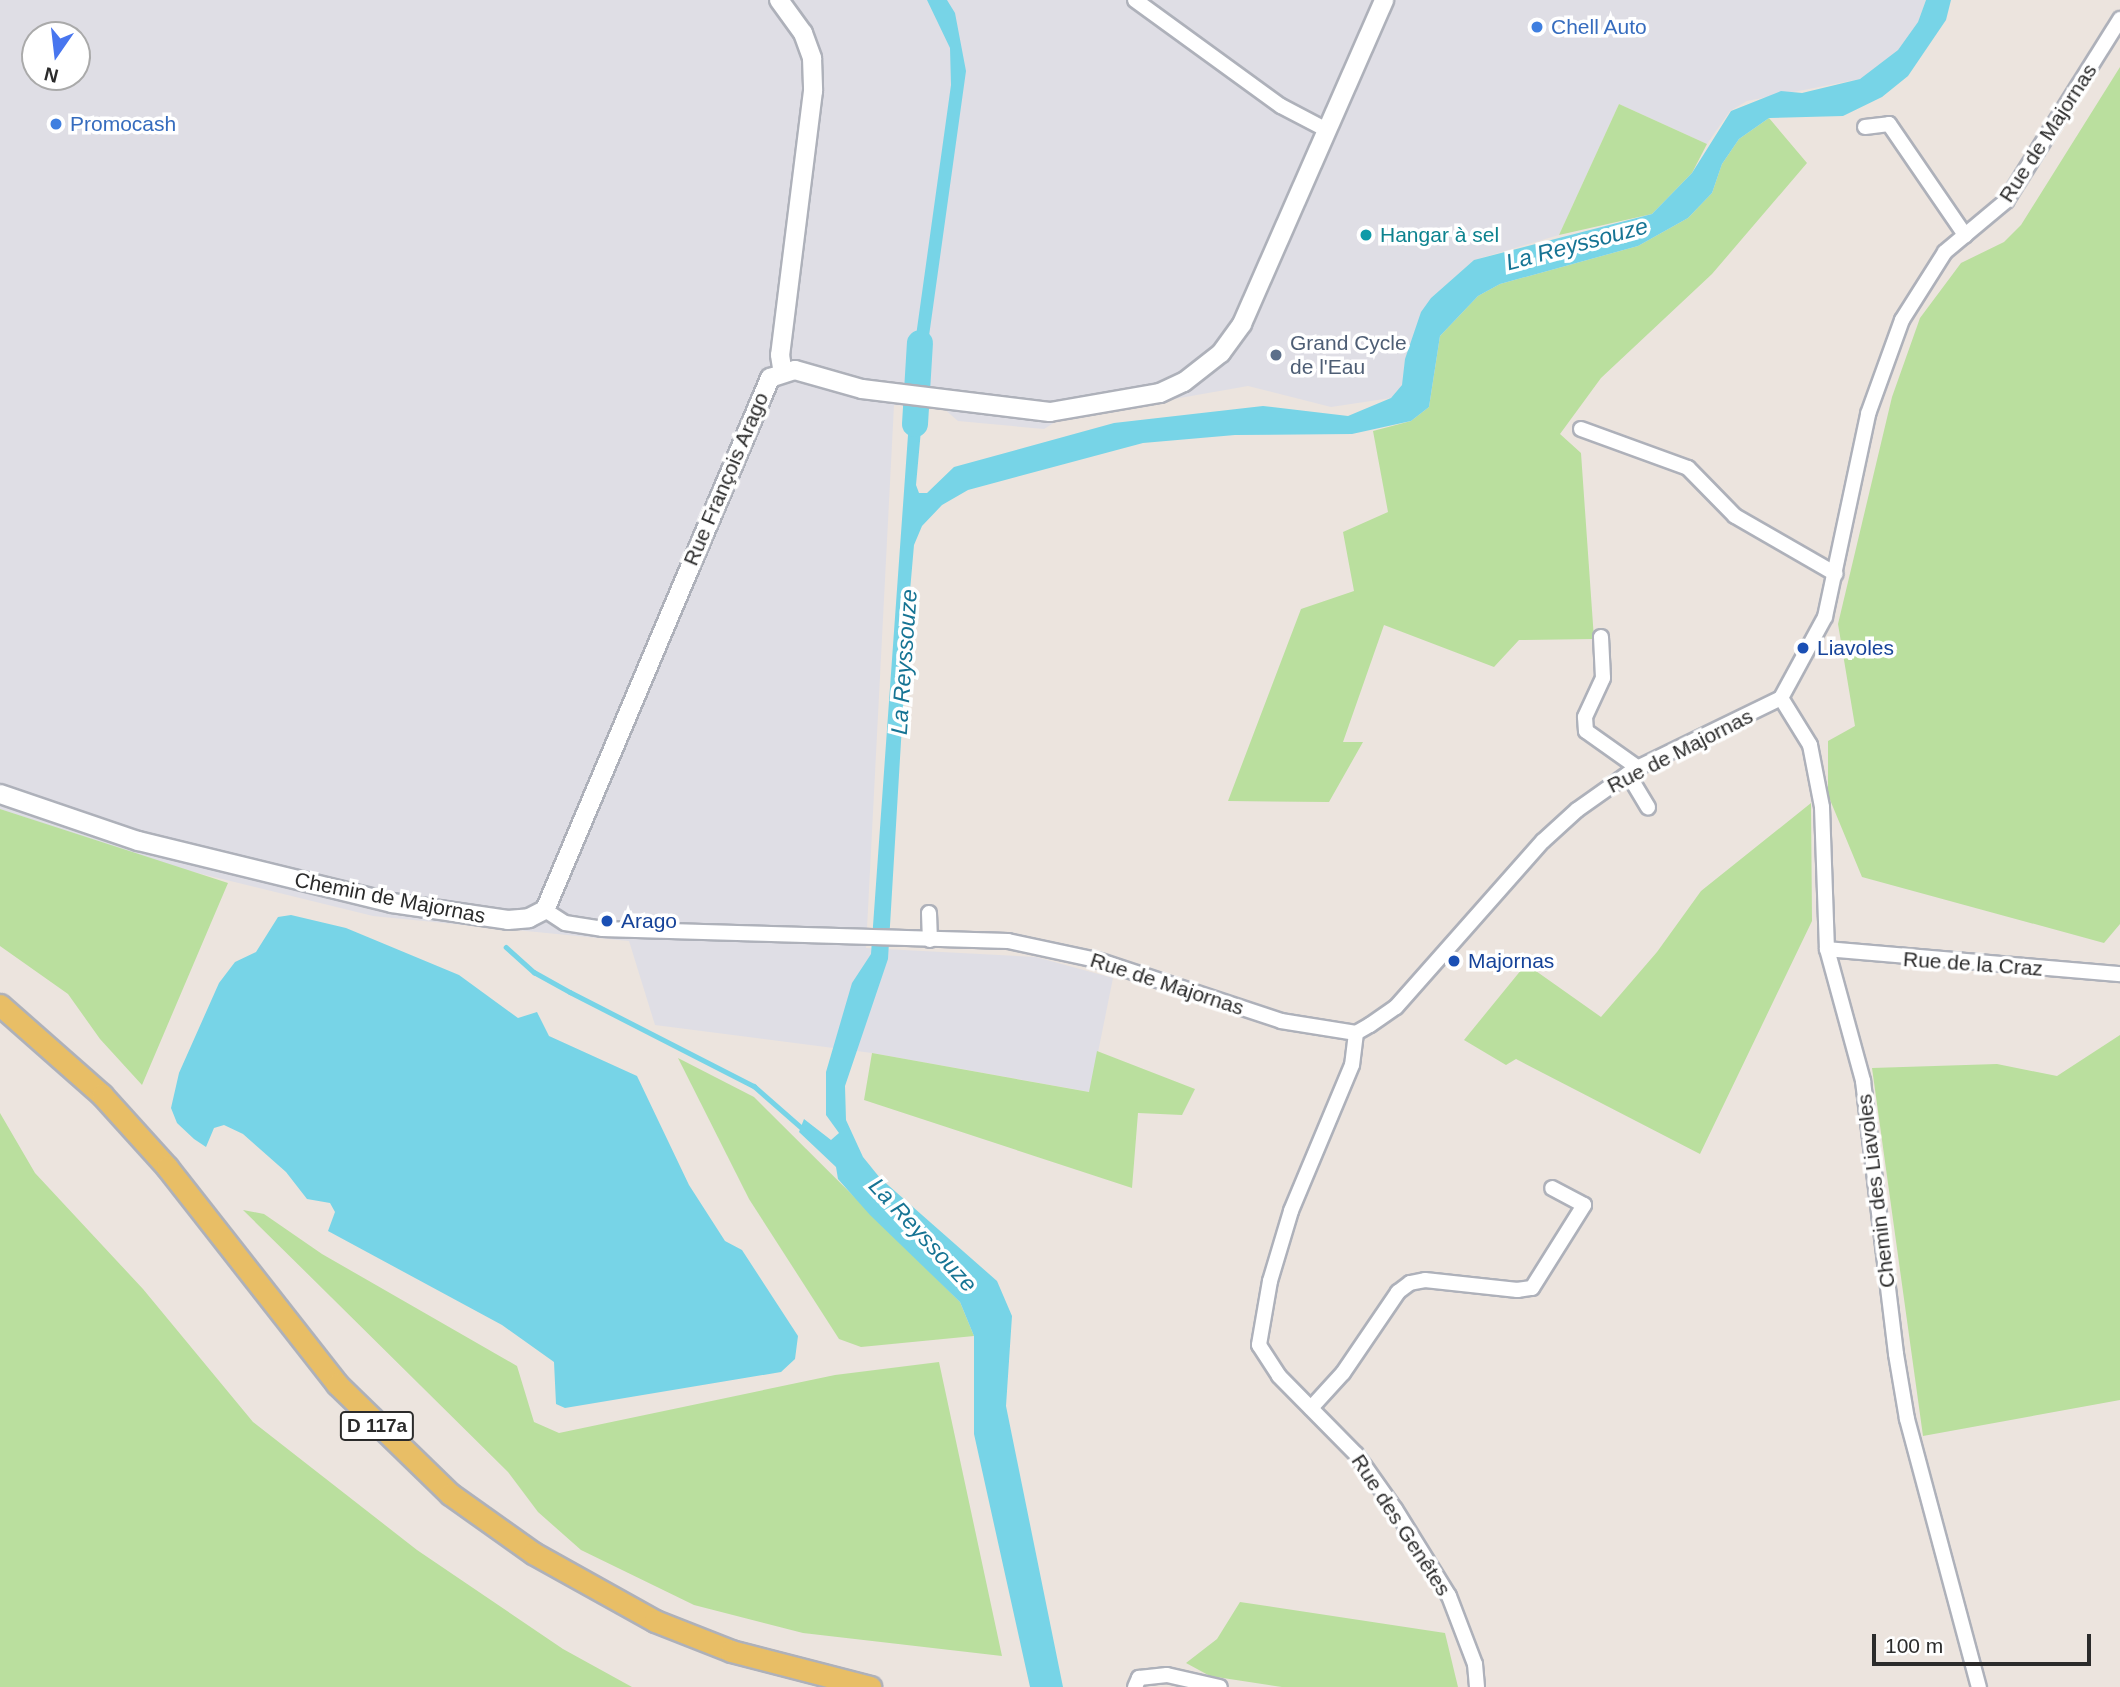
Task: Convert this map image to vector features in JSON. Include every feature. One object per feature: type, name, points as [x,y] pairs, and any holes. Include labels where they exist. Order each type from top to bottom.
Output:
[{"type":"main road","name":"D 117a","points":[[0,1005],[110,1103],[167,1167],[338,1384],[450,1494],[544,1560],[655,1620],[731,1651],[870,1687]]},
{"type":"street","name":"Rue François Arago","points":[[545,910],[762,391],[770,378],[783,373],[780,355],[813,91],[812,58],[803,33],[779,0]]},
{"type":"street","points":[[1135,0],[1281,106],[1326,130]]},
{"type":"street","points":[[783,373],[795,370],[862,389],[1050,412],[1160,393],[1184,382],[1221,353],[1242,324],[1384,0]]},
{"type":"street","name":"Rue de Majornas","points":[[545,910],[579,927],[1046,947],[1281,1021],[1356,1033],[1396,1007],[1543,841],[1633,771],[1781,698],[1819,632],[1836,575],[1856,465],[1884,359],[1920,287],[1945,252],[2006,201],[2120,19]]},
{"type":"street","points":[[1865,127],[1889,124],[1965,235]]},
{"type":"street","points":[[1581,429],[1688,468],[1735,516],[1836,575]]},
{"type":"street","points":[[1601,637],[1603,678],[1585,717],[1586,731],[1633,771],[1648,807]]},
{"type":"street","name":"Chemin des Liavoles","points":[[1781,698],[1810,745],[1822,807],[1827,950],[1863,1081],[1907,1419],[1979,1687]]},
{"type":"street","name":"Chemin de Majornas","points":[[0,793],[138,841],[392,902],[508,920],[529,918],[545,910]]},
{"type":"street","points":[[929,913],[930,940]]},
{"type":"street","name":"Rue de la Craz","points":[[1827,950],[2120,974]]},
{"type":"street","name":"Rue des Genêtes","points":[[1356,1033],[1352,1065],[1291,1211],[1270,1281],[1259,1345],[1279,1376],[1356,1454],[1449,1596],[1475,1664],[1477,1687]]},
{"type":"street","points":[[1311,1408],[1343,1373],[1398,1292],[1410,1283],[1425,1280],[1517,1290],[1532,1288],[1584,1205],[1552,1188]]},
{"type":"street","points":[[1135,1687],[1139,1678],[1167,1675],[1220,1687]]},
{"type":"shaded area","points":[[0,0],[1926,0],[1918,22],[1898,50],[1860,79],[1747,101],[1730,111],[1707,144],[1619,104],[1559,235],[1474,260],[1431,298],[1402,385],[1391,398],[1331,407],[1248,386],[1060,419],[1044,429],[958,421],[943,408],[894,405],[866,948],[1036,957],[1113,978],[1090,1092],[872,1053],[655,1025],[629,941],[373,916],[177,868],[0,809]]},
{"type":"green space","points":[[2120,67],[2120,924],[2104,943],[1862,877],[1828,795],[1828,741],[1855,726],[1838,624],[1892,397],[1920,318],[1961,263],[2004,242],[2021,225]]},
{"type":"green space","points":[[1619,104],[1707,144],[1692,173],[1652,214],[1559,235]]},
{"type":"green space","points":[[1769,118],[1807,163],[1712,274],[1601,378],[1560,434],[1581,453],[1594,639],[1519,640],[1494,667],[1384,625],[1343,742],[1363,742],[1329,802],[1228,801],[1301,609],[1354,591],[1343,532],[1388,512],[1373,431],[1411,421],[1429,407],[1440,336],[1478,296],[1500,284],[1638,246],[1688,218],[1712,193],[1722,164],[1739,139]]},
{"type":"green space","points":[[1811,803],[1812,921],[1700,1154],[1516,1059],[1506,1065],[1464,1040],[1526,964],[1601,1017],[1657,952],[1701,891]]},
{"type":"green space","points":[[0,809],[228,883],[142,1085],[100,1039],[68,994],[0,946]]},
{"type":"green space","points":[[2120,1035],[2120,1400],[1923,1436],[1872,1068],[1997,1064],[2057,1076]]},
{"type":"green space","points":[[1097,1051],[1195,1089],[1182,1115],[1138,1113],[1132,1188],[864,1100],[872,1053],[1089,1092]]},
{"type":"green space","points":[[678,1058],[754,1097],[960,1302],[974,1336],[861,1347],[839,1339],[749,1199]]},
{"type":"green space","points":[[0,1113],[35,1173],[143,1289],[253,1422],[417,1550],[563,1649],[632,1687],[0,1687]]},
{"type":"green space","points":[[243,1210],[264,1214],[322,1254],[517,1366],[534,1422],[559,1433],[835,1375],[939,1362],[1002,1656],[803,1633],[694,1605],[581,1550],[538,1512],[508,1472]]},
{"type":"green space","points":[[1240,1602],[1445,1633],[1458,1687],[1282,1687],[1210,1676],[1186,1663],[1217,1639]]},
{"type":"water","points":[[927,0],[947,0],[955,13],[966,71],[923,379],[910,379],[951,85],[950,48]]},
{"type":"water","points":[[1926,0],[1951,0],[1946,20],[1908,76],[1882,97],[1843,116],[1769,118],[1739,139],[1722,164],[1712,193],[1688,218],[1638,246],[1500,284],[1478,296],[1440,336],[1429,407],[1411,421],[1352,434],[1235,435],[1143,443],[968,490],[942,505],[922,526],[914,545],[910,591],[888,959],[845,1086],[846,1120],[863,1157],[880,1178],[997,1281],[1012,1316],[1006,1406],[1063,1687],[1030,1687],[974,1434],[974,1336],[960,1302],[870,1215],[838,1179],[836,1167],[799,1132],[804,1119],[831,1140],[839,1133],[826,1115],[826,1072],[852,983],[871,954],[910,407],[923,408],[916,485],[919,493],[927,493],[954,467],[1114,423],[1263,406],[1348,416],[1391,398],[1402,385],[1405,359],[1421,312],[1431,298],[1474,260],[1652,214],[1692,173],[1731,111],[1781,91],[1802,93],[1860,79],[1898,50],[1918,22]]},
{"type":"water","points":[[291,915],[346,928],[459,975],[518,1018],[537,1012],[549,1036],[637,1076],[689,1185],[725,1241],[742,1250],[798,1336],[795,1359],[781,1372],[565,1408],[556,1404],[554,1362],[502,1325],[328,1231],[335,1212],[330,1203],[307,1199],[286,1172],[243,1134],[224,1125],[214,1128],[206,1147],[194,1139],[177,1123],[171,1108],[179,1073],[219,983],[235,962],[256,952],[278,917]]},
{"type":"waterway","name":"La Reyssouze","points":[[915,424],[920,343]]},
{"type":"waterway","points":[[506,947],[534,972],[754,1086],[804,1130]]},
{"type":"place","name":"Chell Auto","points":[[1537,27]]},
{"type":"place","name":"Promocash","points":[[56,124]]},
{"type":"place","name":"Hangar à sel","points":[[1366,235]]},
{"type":"place","name":"Grand Cycle de l'Eau","points":[[1276,355]]},
{"type":"place","name":"Liavoles","points":[[1803,648]]},
{"type":"place","name":"Arago","points":[[607,921]]},
{"type":"place","name":"Majornas","points":[[1454,961]]}]
